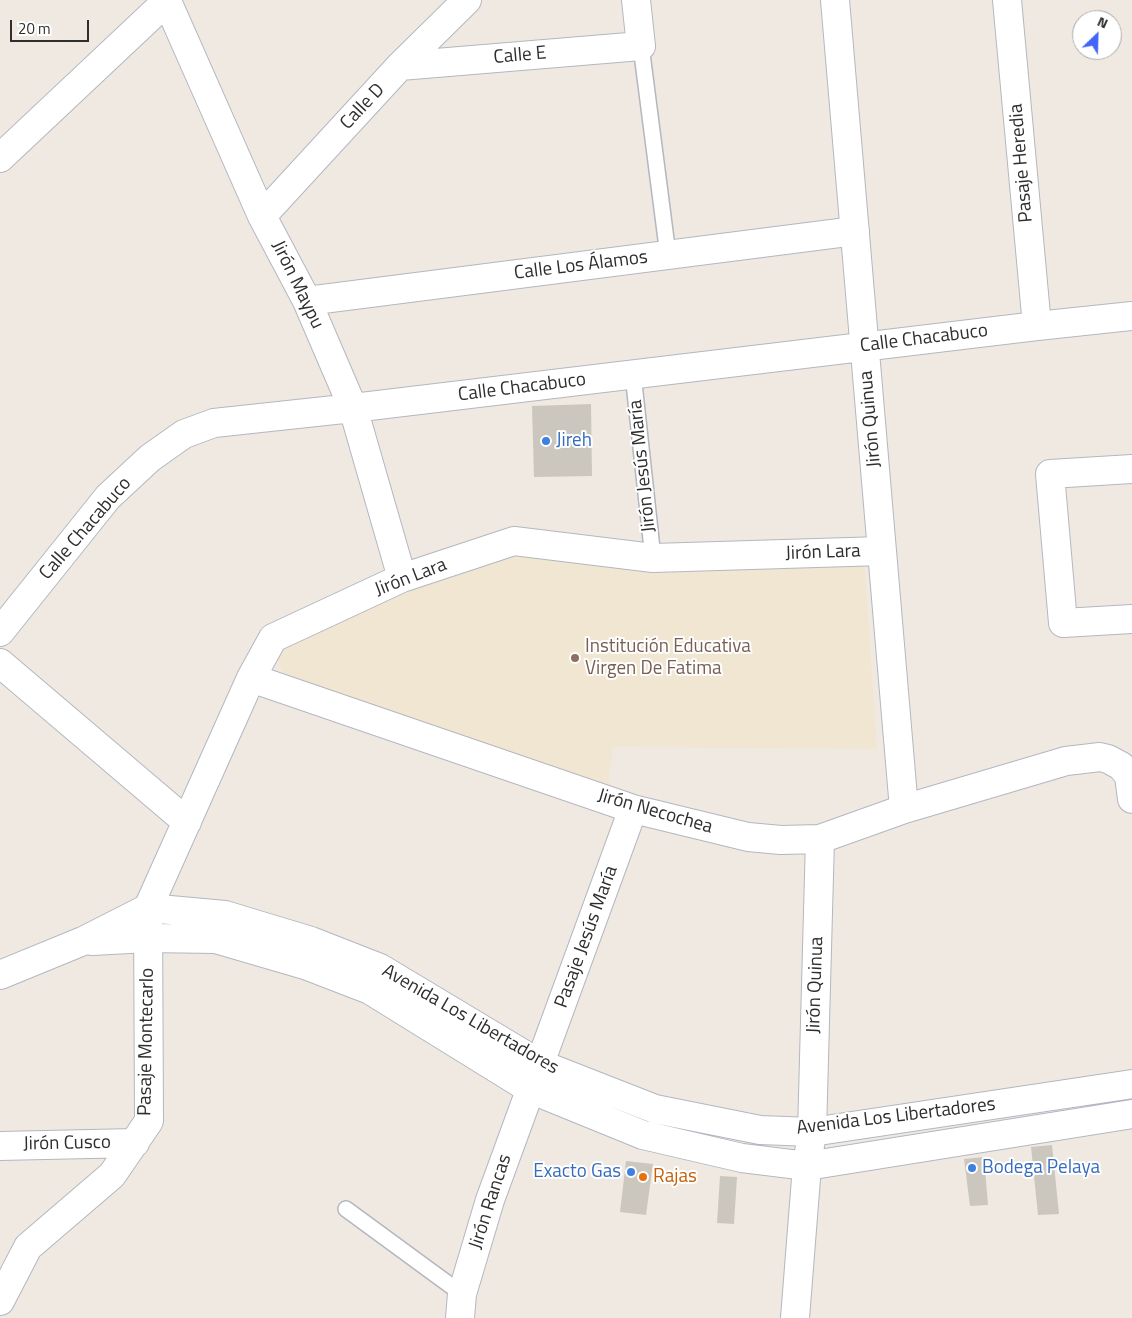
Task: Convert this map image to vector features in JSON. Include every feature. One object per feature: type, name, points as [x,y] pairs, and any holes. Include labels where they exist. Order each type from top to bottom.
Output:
[{"type":"street","points":[[0,158],[168,0]]},
{"type":"street","name":"Jirón Maypu","points":[[168,0],[262,216],[308,301],[353,408],[402,578]]},
{"type":"street","name":"Calle D","points":[[262,216],[400,66],[467,0]]},
{"type":"street","points":[[636,0],[641,46]]},
{"type":"street","name":"Jirón Quinua","points":[[835,0],[904,809]]},
{"type":"street","name":"Pasaje Heredia","points":[[1007,0],[1036,326]]},
{"type":"street","name":"Calle E","points":[[400,66],[641,46]]},
{"type":"street","name":"Calle Los Álamos","points":[[308,301],[854,231]]},
{"type":"street","name":"Calle Chacabuco","points":[[0,632],[108,497],[150,458],[184,434],[214,423],[1132,316]]},
{"type":"street","points":[[1132,469],[1050,474],[1063,624],[1132,620]]},
{"type":"street","name":"Jirón Lara","points":[[148,938],[148,908],[251,678],[273,638],[402,578],[514,541],[653,558],[882,551]]},
{"type":"street","points":[[0,663],[187,822]]},
{"type":"street","name":"Jirón Necochea","points":[[251,678],[633,809],[748,837],[781,840],[820,839],[904,809],[1066,761],[1100,757],[1121,766],[1129,776],[1132,799]]},
{"type":"street","name":"Pasaje Jesús María","points":[[535,1077],[633,809]]},
{"type":"street","name":"Jirón Quinua","points":[[807,1166],[812,1132],[820,839]]},
{"type":"street","name":"Avenida Los Libertadores","points":[[0,975],[83,941],[148,908],[225,915],[311,941],[380,968],[535,1077],[655,1109],[760,1130],[812,1132],[1132,1084]]},
{"type":"street","name":"Avenida Los Libertadores","points":[[83,941],[148,938],[216,939],[305,965],[370,990],[643,1135],[742,1158],[807,1166],[1132,1114]]},
{"type":"street","name":"Pasaje Montecarlo","points":[[0,1301],[28,1247],[112,1175],[149,1121],[148,938]]},
{"type":"street","name":"Jirón Rancas","points":[[461,1306],[490,1200],[535,1077]]},
{"type":"street","name":"Jirón Cusco","points":[[0,1146],[134,1143]]},
{"type":"street","points":[[795,1318],[807,1166]]},
{"type":"lane","points":[[641,46],[668,256]]},
{"type":"lane","name":"Jirón Jesús María","points":[[633,374],[653,558]]},
{"type":"lane","points":[[346,1209],[461,1306]]},
{"type":"shaded area","name":"Institución Educativa Virgen De Fatima","points":[[519,549],[864,559],[877,749],[613,747],[608,784],[290,685],[280,667],[277,649],[463,568]]},
{"type":"building","points":[[591,404],[592,476],[534,477],[532,406]]},
{"type":"building","points":[[1052,1145],[1059,1214],[1038,1215],[1031,1147]]},
{"type":"building","points":[[984,1157],[988,1205],[970,1206],[964,1159]]},
{"type":"building","points":[[626,1161],[653,1164],[646,1215],[620,1212]]},
{"type":"building","points":[[720,1176],[737,1177],[734,1224],[717,1223]]},
{"type":"place","name":"Jireh","points":[[546,441]]},
{"type":"place","name":"Institución Educativa Virgen De Fatima","points":[[575,658]]},
{"type":"place","name":"Bodega Pelaya","points":[[972,1168]]},
{"type":"place","name":"Exacto Gas","points":[[631,1172]]},
{"type":"place","name":"Rajas","points":[[643,1177]]}]
